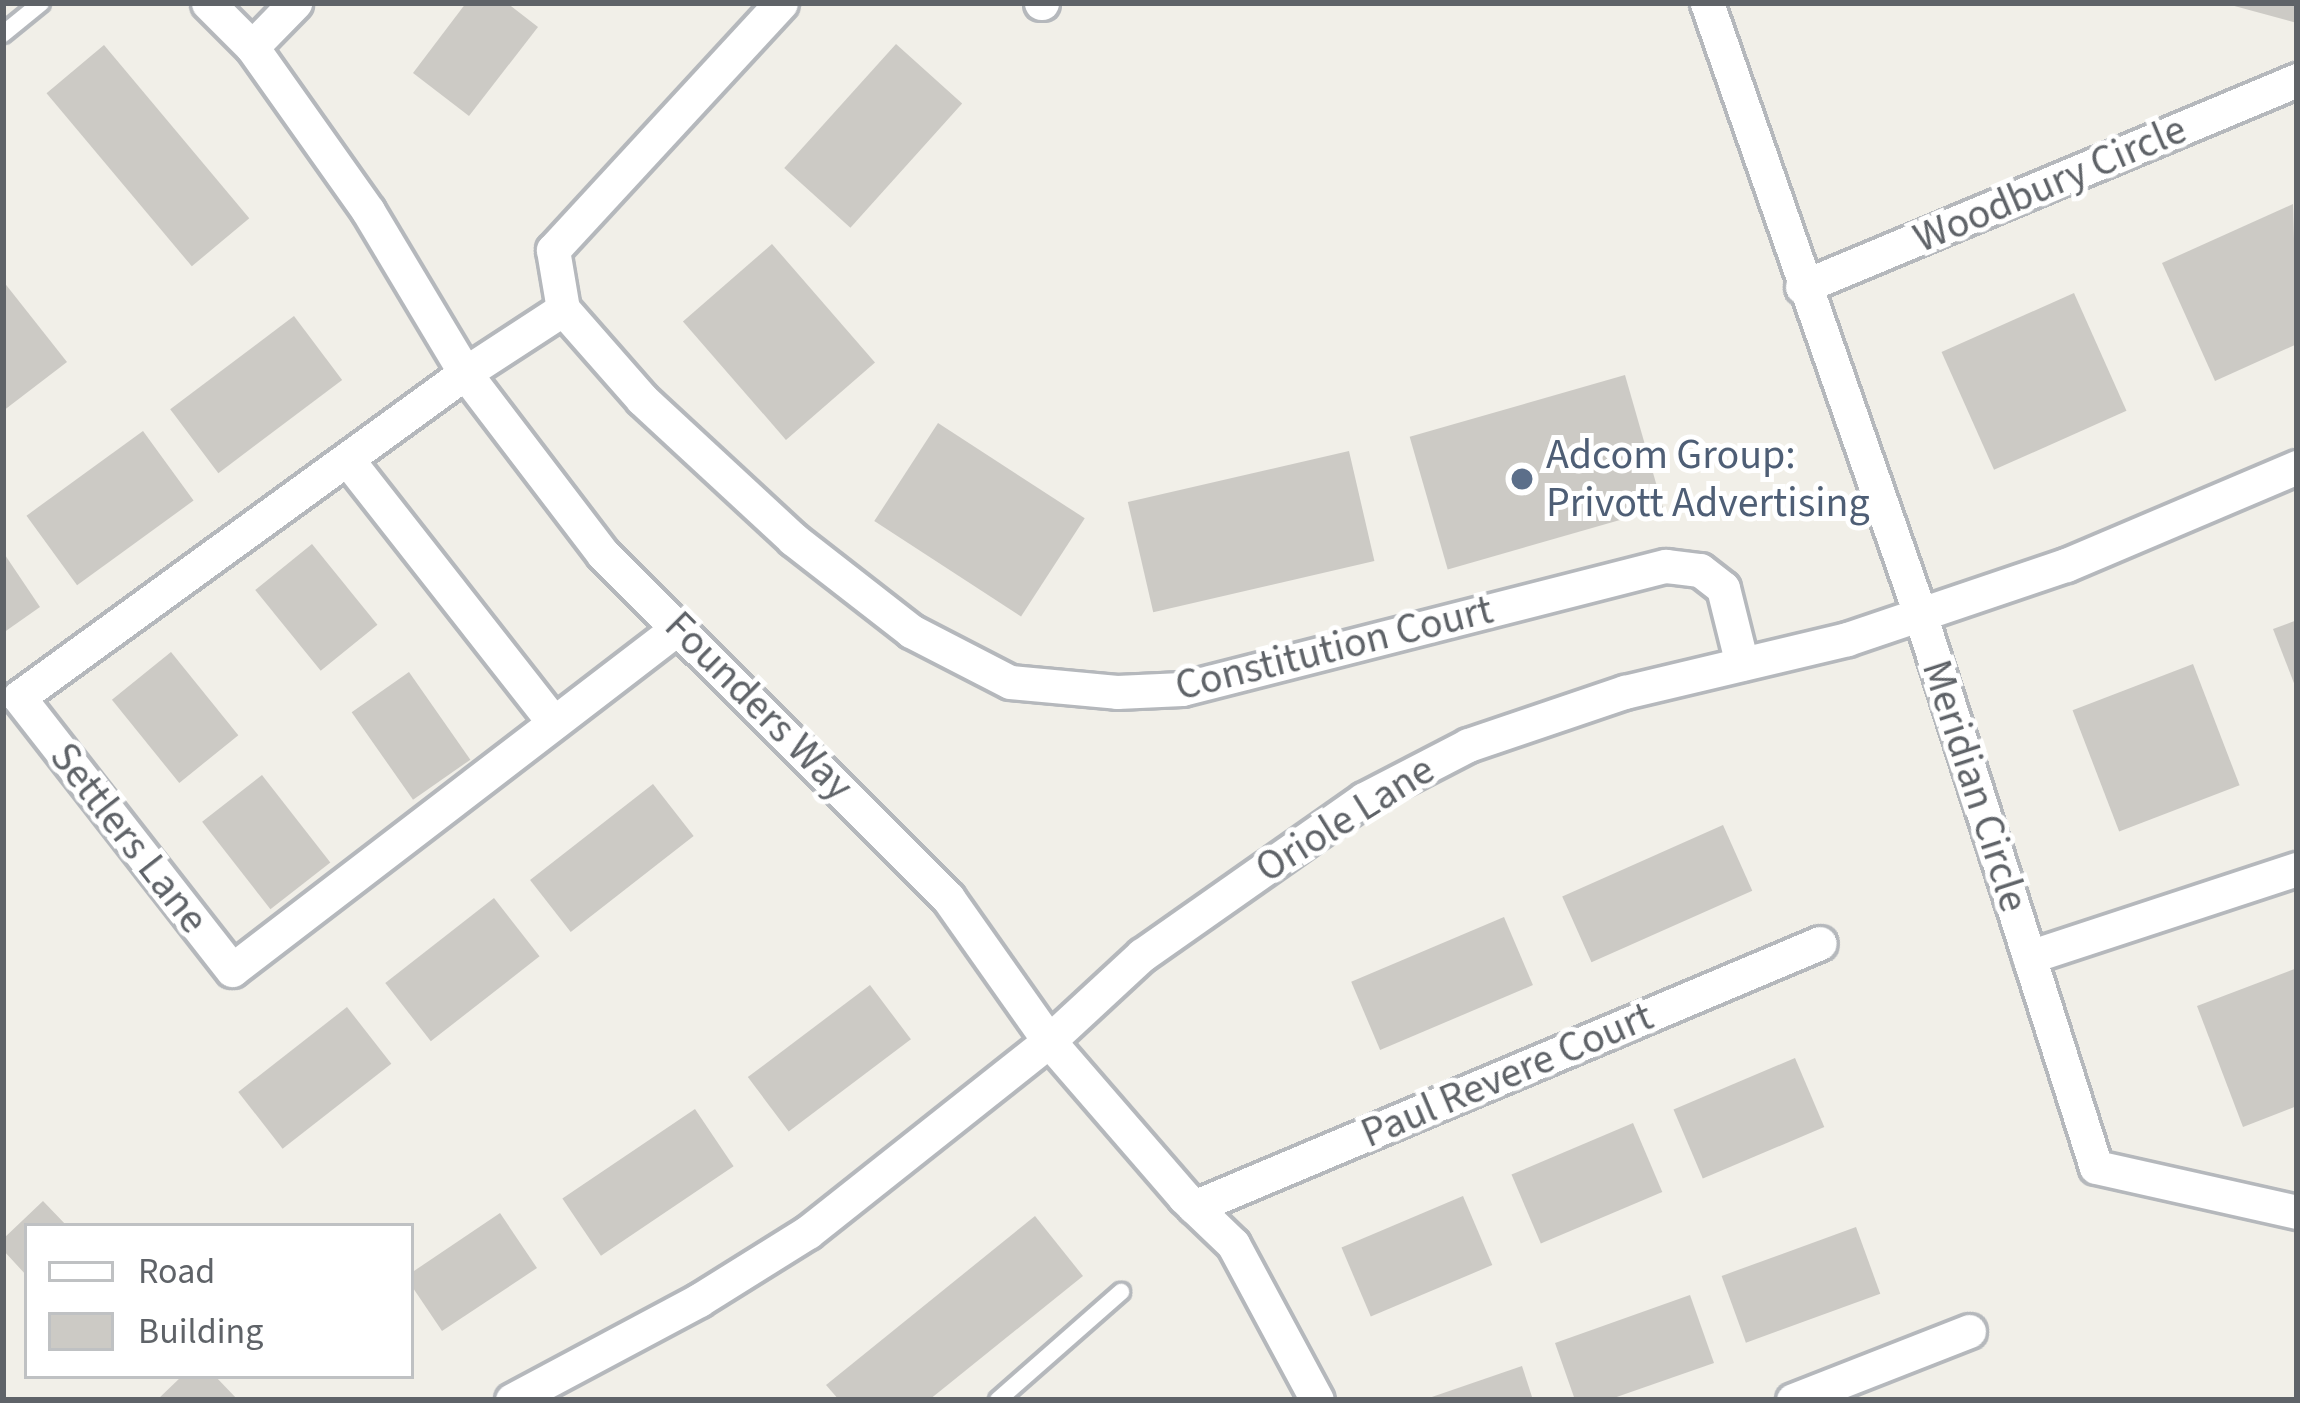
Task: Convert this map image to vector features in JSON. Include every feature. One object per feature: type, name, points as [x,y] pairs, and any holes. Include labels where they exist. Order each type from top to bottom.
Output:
[{"type":"street","name":"Founders Way","points":[[208,3],[252,47],[368,211],[465,373],[603,554],[948,898],[1048,1042],[1194,1207],[1233,1244],[1317,1400]]},
{"type":"street","points":[[252,47],[295,3]]},
{"type":"street","points":[[563,309],[553,250],[781,3]]},
{"type":"street","points":[[1707,3],[1802,287],[1920,614]]},
{"type":"street","name":"Woodbury Circle","points":[[1802,287],[2297,80]]},
{"type":"street","name":"Settlers Lane","points":[[563,309],[465,373],[20,697],[232,970],[679,628]]},
{"type":"street","name":"Constitution Court","points":[[563,309],[642,399],[793,539],[911,631],[1010,682],[1100,691],[1182,689],[1637,572],[1686,566],[1723,588],[1742,664]]},
{"type":"street","points":[[347,459],[554,723]]},
{"type":"street","name":"Oriole Lane","points":[[512,1400],[773,1256],[877,1181],[1048,1042],[1142,955],[1364,799],[1468,745],[1625,692],[1920,614],[2066,565],[2297,467]]},
{"type":"street","name":"Meridian Circle","points":[[1920,614],[2096,1167],[2297,1212]]},
{"type":"street","name":"Meridian Circle","points":[[2030,957],[2297,869]]},
{"type":"street","name":"Paul Revere Court","points":[[1194,1207],[1820,944]]},
{"type":"street","points":[[1793,1400],[1969,1331]]},
{"type":"lane","points":[[3,34],[41,3]]},
{"type":"lane","points":[[998,1400],[1121,1292]]},
{"type":"building","points":[[466,3],[507,3],[538,27],[469,116],[413,73]]},
{"type":"building","points":[[2297,3],[2297,23],[2227,4]]},
{"type":"building","points":[[896,44],[962,104],[850,228],[784,168]]},
{"type":"building","points":[[104,45],[249,218],[192,266],[47,93]]},
{"type":"building","points":[[2293,204],[2297,344],[2215,381],[2162,263]]},
{"type":"building","points":[[772,244],[875,362],[786,440],[683,321]]},
{"type":"building","points":[[3,281],[67,362],[3,411]]},
{"type":"building","points":[[2074,293],[2126,411],[1994,470],[1942,352]]},
{"type":"building","points":[[294,316],[342,380],[218,473],[170,409]]},
{"type":"building","points":[[1625,375],[1663,508],[1448,569],[1410,437]]},
{"type":"building","points":[[938,423],[1085,518],[1021,616],[874,521]]},
{"type":"building","points":[[143,431],[194,501],[77,585],[27,516]]},
{"type":"building","points":[[1349,451],[1374,561],[1153,612],[1128,502]]},
{"type":"building","points":[[312,544],[377,625],[321,671],[255,590]]},
{"type":"building","points":[[3,552],[40,607],[3,633]]},
{"type":"building","points":[[2297,620],[2297,691],[2273,629]]},
{"type":"building","points":[[171,652],[238,735],[179,783],[112,700]]},
{"type":"building","points":[[2193,664],[2240,785],[2119,832],[2073,710]]},
{"type":"building","points":[[409,672],[470,760],[413,800],[352,712]]},
{"type":"building","points":[[262,775],[330,862],[270,909],[202,822]]},
{"type":"building","points":[[653,784],[694,836],[571,932],[530,880]]},
{"type":"building","points":[[1723,825],[1752,891],[1592,962],[1562,897]]},
{"type":"building","points":[[494,898],[540,956],[431,1041],[385,983]]},
{"type":"building","points":[[1504,917],[1533,985],[1380,1050],[1351,982]]},
{"type":"building","points":[[2297,968],[2297,1106],[2243,1127],[2197,1006]]},
{"type":"building","points":[[870,985],[911,1039],[789,1131],[748,1077]]},
{"type":"building","points":[[347,1007],[391,1064],[283,1149],[238,1092]]},
{"type":"building","points":[[1795,1058],[1824,1127],[1703,1179],[1673,1110]]},
{"type":"building","points":[[695,1109],[734,1166],[601,1256],[562,1198]]},
{"type":"building","points":[[1633,1123],[1662,1192],[1541,1244],[1511,1175]]},
{"type":"building","points":[[1463,1196],[1492,1265],[1371,1317],[1341,1248]]},
{"type":"building","points":[[43,1201],[64,1223],[24,1223],[24,1273],[3,1250],[3,1239]]},
{"type":"building","points":[[500,1213],[537,1268],[442,1331],[414,1289],[414,1271]]},
{"type":"building","points":[[1035,1216],[1083,1276],[929,1400],[839,1400],[826,1385]]},
{"type":"building","points":[[1856,1227],[1880,1294],[1746,1343],[1722,1276]]},
{"type":"building","points":[[1690,1295],[1714,1363],[1608,1400],[1575,1400],[1555,1343]]},
{"type":"building","points":[[1522,1366],[1533,1400],[1426,1400],[1426,1399]]},
{"type":"building","points":[[179,1379],[218,1379],[238,1400],[157,1400]]},
{"type":"place","name":"Adcom Group: Privott Advertising","points":[[1522,479]]}]
